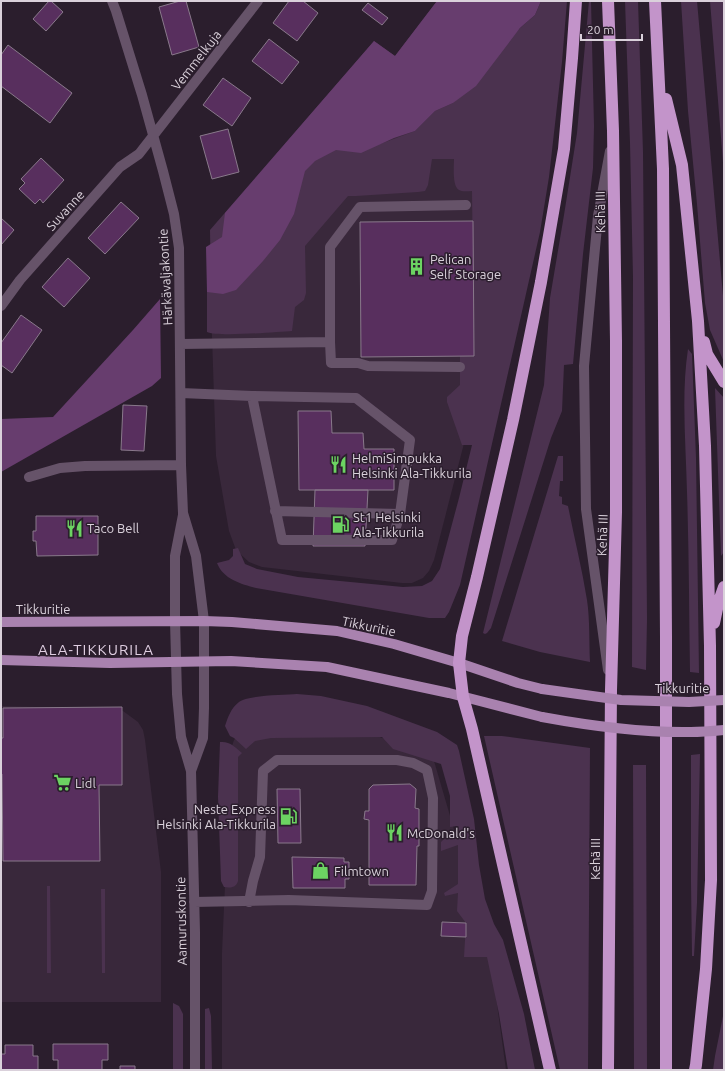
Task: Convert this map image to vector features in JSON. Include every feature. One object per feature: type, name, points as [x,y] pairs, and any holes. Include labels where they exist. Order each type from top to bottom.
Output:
[{"type":"highway","points":[[550,1070],[463,697],[459,663],[462,636],[513,420],[543,274],[564,149],[576,1]]},
{"type":"highway","name":"Kehä III","points":[[608,1],[613,131],[616,349],[616,512],[611,690],[608,1070]]},
{"type":"highway","points":[[656,1],[664,169],[666,1070]]},
{"type":"highway","points":[[660,72],[682,165],[698,321],[705,446],[710,646],[711,880],[706,968],[695,1070]]},
{"type":"highway","points":[[698,321],[707,354],[724,382]]},
{"type":"highway","points":[[710,646],[718,604],[724,587]]},
{"type":"main road","name":"Tikkuritie","points":[[1,622],[204,621],[338,632],[394,644],[459,663],[518,683],[542,689],[621,700],[689,702],[724,700]]},
{"type":"main road","points":[[1,660],[110,662],[231,660],[327,667],[463,697],[542,717],[580,724],[655,732],[724,730]]},
{"type":"street","name":"Härkävaljakontie","points":[[112,1],[153,135],[174,214],[179,248],[181,465],[183,513],[176,556],[175,621]]},
{"type":"street","name":"Vemmelkuja","points":[[153,135],[258,1]]},
{"type":"street","points":[[611,690],[586,509],[584,366],[598,216],[613,131]]},
{"type":"street","name":"Suvanne","points":[[1,306],[20,280],[120,167],[139,154],[153,135]]},
{"type":"street","points":[[460,367],[368,366],[358,363],[331,363],[330,247],[360,207],[466,205]]},
{"type":"street","points":[[180,344],[330,342]]},
{"type":"street","points":[[181,394],[356,398],[410,440],[400,514],[392,540],[282,540],[252,396]]},
{"type":"street","points":[[29,477],[60,468],[85,466],[181,465]]},
{"type":"street","points":[[275,512],[400,514]]},
{"type":"street","name":"Härkävaljakontie","points":[[183,513],[196,556],[204,621]]},
{"type":"street","name":"Aamuruskontie","points":[[175,621],[177,694],[182,737],[191,771],[194,902],[195,1070]]},
{"type":"street","name":"Aamuruskontie","points":[[191,771],[203,738],[204,621]]},
{"type":"street","points":[[194,902],[249,902],[290,900],[427,905],[432,890],[433,798],[427,770],[413,763],[397,760],[277,760],[263,771],[260,857],[249,902]]},
{"type":"shaded area","points":[[437,1],[380,144],[415,131],[435,111],[453,103],[520,28],[535,15],[541,1],[567,1],[562,62],[549,177],[540,232],[460,585],[445,618],[429,618],[256,588],[239,583],[228,577],[220,569],[217,563],[229,560],[233,556],[233,549],[238,548],[245,564],[257,569],[298,577],[403,587],[422,586],[432,581],[440,569],[472,445],[462,445],[447,402],[447,397],[460,385],[460,356],[474,356],[472,191],[462,191],[457,188],[454,176],[454,159],[432,159],[428,185],[425,191],[348,196],[305,246],[306,293],[304,300],[295,307],[292,331],[234,334],[207,332],[207,292],[211,292],[210,230],[374,41],[395,56]]},
{"type":"shaded area","points":[[437,1],[541,1],[535,15],[520,28],[476,86],[453,103],[435,111],[415,131],[394,138],[361,153],[336,150],[315,161],[305,171],[294,214],[280,240],[263,261],[236,290],[223,294],[207,292],[206,247],[222,237],[225,213],[374,41],[395,56]]},
{"type":"shaded area","points":[[589,1],[591,1],[594,126],[593,168],[583,254],[573,364],[564,365],[562,411],[551,438],[491,628],[485,634],[483,633],[544,385],[550,298],[577,133]]},
{"type":"shaded area","points":[[625,1],[638,1],[643,152],[647,619],[646,670],[632,667],[633,277]]},
{"type":"shaded area","points":[[681,1],[697,1],[724,307],[724,362],[710,330],[705,303],[688,111]]},
{"type":"shaded area","points":[[710,1],[724,1],[724,175]]},
{"type":"shaded area","points":[[500,36],[479,385],[434,560],[429,571],[423,578],[412,583],[402,583],[262,567],[249,562],[236,550],[229,531],[216,456],[211,307],[454,58]]},
{"type":"shaded area","points":[[160,299],[161,378],[152,386],[1,472],[1,419],[53,417]]},
{"type":"shaded area","points":[[688,349],[692,354],[696,458],[699,673],[690,672],[688,537],[684,420]]},
{"type":"shaded area","points":[[715,388],[724,398],[724,552],[721,556]]},
{"type":"shaded area","points":[[558,456],[563,456],[563,481],[560,481],[559,496],[562,497],[562,504],[568,506],[587,600],[590,662],[540,652],[502,641]]},
{"type":"shaded area","points":[[297,694],[321,696],[367,706],[437,732],[457,745],[474,819],[479,865],[485,899],[494,924],[503,940],[524,1014],[535,1070],[508,1070],[499,1014],[487,957],[464,957],[466,923],[457,911],[458,893],[445,896],[444,893],[458,884],[458,845],[441,851],[441,842],[444,839],[457,834],[457,826],[450,827],[450,796],[441,764],[393,749],[382,737],[271,738],[255,741],[246,749],[230,736],[225,726],[232,710],[239,702],[250,698]]},
{"type":"shaded area","points":[[1,706],[110,709],[123,711],[138,722],[143,730],[161,872],[161,1002],[1,1002]]},
{"type":"shaded area","points":[[336,723],[432,754],[490,953],[506,1070],[222,1070],[222,953],[231,749],[234,740],[242,732]]},
{"type":"shaded area","points":[[484,736],[502,736],[590,748],[588,1070],[560,1070]]},
{"type":"shaded area","points":[[220,742],[230,743],[242,753],[238,757],[238,881],[236,885],[231,887],[224,887],[221,881],[218,797]]},
{"type":"shaded area","points":[[700,754],[697,903],[694,956],[692,956],[691,755]]},
{"type":"shaded area","points":[[633,765],[646,765],[647,1070],[634,1070]]},
{"type":"shaded area","points":[[47,886],[50,886],[51,973],[47,973]]},
{"type":"shaded area","points":[[101,889],[105,889],[105,973],[102,973]]},
{"type":"shaded area","points":[[173,1003],[179,1006],[183,1014],[183,1070],[173,1070]]},
{"type":"shaded area","points":[[209,1008],[211,1016],[212,1070],[205,1070],[205,1009]]},
{"type":"shaded area","points":[[724,1011],[724,1070],[713,1070],[715,1056]]},
{"type":"building","points":[[49,1],[51,1],[63,12],[46,31],[33,19]]},
{"type":"building","points":[[180,1],[186,1],[199,47],[172,55],[159,7]]},
{"type":"building","points":[[289,1],[303,1],[318,13],[297,41],[273,23]]},
{"type":"building","points":[[368,3],[388,18],[382,25],[362,10]]},
{"type":"building","points":[[269,39],[299,62],[282,84],[252,61]]},
{"type":"building","points":[[8,45],[72,93],[50,123],[1,86],[1,55]]},
{"type":"building","points":[[223,78],[251,98],[232,126],[203,105]]},
{"type":"building","points":[[228,129],[239,172],[212,179],[200,136]]},
{"type":"building","points":[[41,158],[64,180],[43,203],[40,199],[35,204],[19,189],[25,183],[21,179]]},
{"type":"building","points":[[121,202],[139,218],[105,254],[88,238]]},
{"type":"building","points":[[1,218],[14,230],[1,245]]},
{"type":"building","name":"Pelican Self Storage","points":[[473,221],[474,356],[361,357],[360,222]]},
{"type":"building","points":[[68,258],[90,278],[64,307],[42,287]]},
{"type":"building","points":[[21,315],[42,330],[12,373],[1,365],[1,343]]},
{"type":"building","points":[[123,405],[147,406],[144,451],[121,450]]},
{"type":"building","points":[[298,411],[331,411],[332,433],[363,433],[364,449],[394,449],[394,490],[299,490]]},
{"type":"building","points":[[315,490],[368,490],[365,546],[313,546]]},
{"type":"building","points":[[36,516],[98,516],[98,555],[37,556],[36,541],[33,541],[33,531],[36,531]]},
{"type":"building","name":"Lidl","points":[[122,707],[122,785],[99,785],[100,861],[3,861],[1,738],[3,738],[3,708]]},
{"type":"building","name":"McDonald's","points":[[410,784],[416,789],[415,808],[419,809],[419,846],[417,846],[416,885],[369,885],[369,820],[364,819],[365,811],[369,811],[369,789],[373,785]]},
{"type":"building","name":"Neste Express Helsinki Ala-Tikkurila","points":[[277,789],[300,789],[301,843],[278,843]]},
{"type":"building","name":"Filmtown","points":[[292,857],[344,858],[344,862],[349,862],[349,879],[345,879],[345,888],[293,888]]},
{"type":"building","points":[[442,922],[466,923],[466,937],[441,936]]},
{"type":"building","points":[[53,1044],[108,1044],[108,1060],[102,1060],[102,1070],[58,1070],[58,1060],[53,1060]]},
{"type":"building","points":[[5,1045],[33,1045],[33,1056],[38,1056],[38,1070],[1,1070],[1,1054],[5,1054]]},
{"type":"building","points":[[120,1066],[135,1066],[135,1070],[120,1070]]},
{"type":"place","name":"Pelican Self Storage","points":[[417,266]]},
{"type":"place","name":"HelmiSimpukka Helsinki Ala-Tikkurila","points":[[339,465]]},
{"type":"place","name":"St1 Helsinki Ala-Tikkurila","points":[[340,524]]},
{"type":"place","name":"Taco Bell","points":[[74,528]]},
{"type":"place","name":"Lidl","points":[[62,783]]},
{"type":"place","name":"Neste Express Helsinki Ala-Tikkurila","points":[[289,816]]},
{"type":"place","name":"McDonald's","points":[[394,833]]},
{"type":"place","name":"Filmtown","points":[[321,871]]},
{"type":"district","name":"ALA-TIKKURILA","points":[[96,649]]}]
